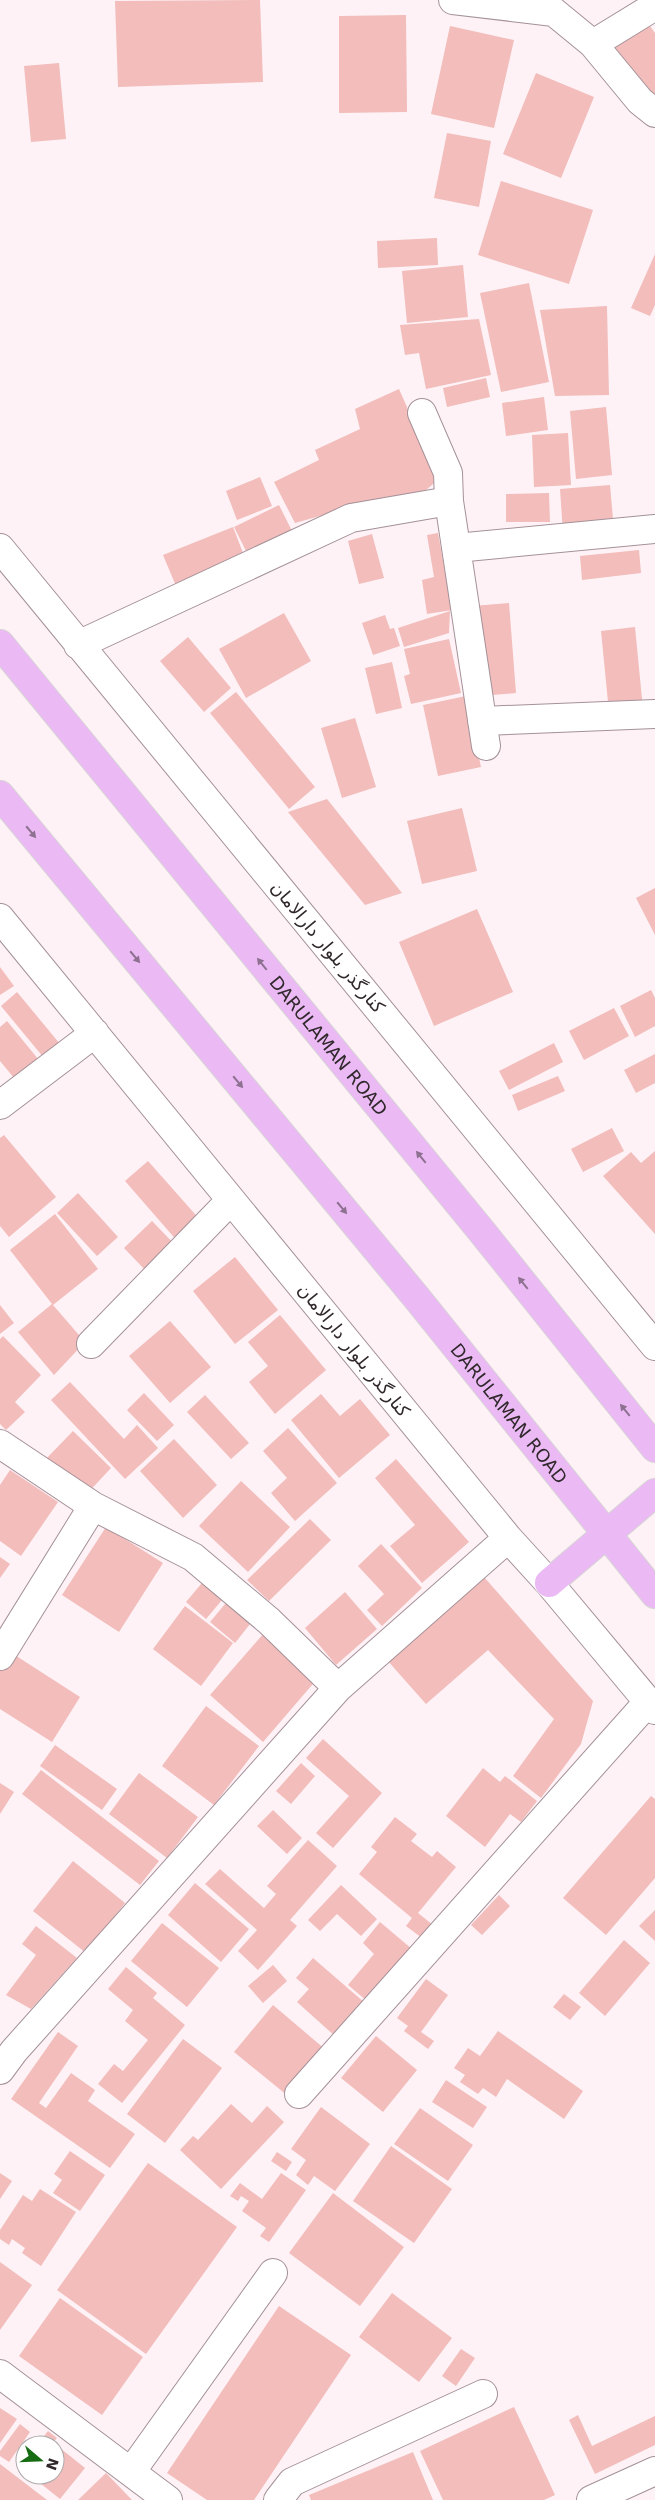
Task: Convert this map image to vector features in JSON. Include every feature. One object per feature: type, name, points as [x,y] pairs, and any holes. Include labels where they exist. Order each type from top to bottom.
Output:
[{"type":"main road","name":"DARULAMAN ROAD","points":[[0,644],[477,1226],[655,1448]]},
{"type":"main road","name":"DARULAMAN ROAD","points":[[0,795],[416,1297],[655,1594]]},
{"type":"main road","points":[[549,1583],[655,1493]]},
{"type":"street","points":[[454,0],[554,12],[593,44],[640,101],[655,113]]},
{"type":"street","points":[[593,44],[655,6]]},
{"type":"street","points":[[422,413],[448,473],[449,501],[484,734],[655,714]]},
{"type":"street","points":[[78,645],[351,518],[449,501]]},
{"type":"street","points":[[456,548],[655,529]]},
{"type":"street","name":"کنارگذر بلوار دارالامان","points":[[0,548],[655,1346]]},
{"type":"street","name":"کنارگذر بلوار دارالامان","points":[[3,928],[95,1032],[508,1538],[549,1583],[652,1706]]},
{"type":"street","points":[[0,1105],[95,1032]]},
{"type":"street","points":[[91,1344],[231,1200]]},
{"type":"street","points":[[0,1444],[93,1506],[193,1557],[269,1621],[338,1688]]},
{"type":"street","points":[[0,1656],[93,1506]]},
{"type":"street","points":[[0,2070],[14,2051],[338,1688],[508,1538]]},
{"type":"street","points":[[299,2094],[652,1706]]},
{"type":"street","points":[[131,2472],[273,2273]]},
{"type":"street","points":[[0,2374],[168,2500]]},
{"type":"street","points":[[278,2500],[292,2482],[484,2394]]},
{"type":"street","points":[[591,2500],[655,2471]]},
{"type":"building","points":[[260,0],[263,82],[118,87],[115,1]]},
{"type":"building","points":[[406,15],[407,112],[339,113],[339,16]]},
{"type":"building","points":[[647,22],[655,33],[655,105],[612,48]]},
{"type":"building","points":[[450,26],[514,40],[494,128],[431,114]]},
{"type":"building","points":[[59,63],[66,139],[31,142],[24,66]]},
{"type":"building","points":[[536,73],[594,97],[561,178],[503,154]]},
{"type":"building","points":[[447,133],[491,141],[479,207],[434,198]]},
{"type":"building","points":[[501,181],[593,210],[569,284],[478,255]]},
{"type":"building","points":[[437,238],[438,265],[378,268],[377,241]]},
{"type":"building","points":[[655,254],[655,305],[650,316],[631,308]]},
{"type":"building","points":[[463,265],[468,317],[407,323],[402,271]]},
{"type":"building","points":[[529,283],[549,382],[501,392],[480,293]]},
{"type":"building","points":[[607,306],[609,395],[555,396],[540,310]]},
{"type":"building","points":[[479,319],[491,375],[426,389],[419,353],[405,355],[400,325]]},
{"type":"building","points":[[486,378],[490,397],[447,407],[443,388]]},
{"type":"building","points":[[399,389],[439,479],[426,490],[359,505],[295,523],[274,482],[319,460],[315,450],[360,429],[355,409]]},
{"type":"building","points":[[544,397],[548,430],[506,436],[502,403]]},
{"type":"building","points":[[606,407],[612,475],[576,479],[570,411]]},
{"type":"building","points":[[568,433],[571,485],[534,487],[532,435]]},
{"type":"building","points":[[260,477],[272,506],[237,520],[226,491]]},
{"type":"building","points":[[610,485],[614,530],[563,533],[560,489]]},
{"type":"building","points":[[549,493],[550,522],[506,522],[506,494]]},
{"type":"building","points":[[279,505],[296,539],[251,561],[234,527]]},
{"type":"building","points":[[233,527],[245,558],[176,586],[163,555]]},
{"type":"building","points":[[438,533],[452,610],[427,614],[422,580],[434,577],[427,535]]},
{"type":"building","points":[[372,534],[384,578],[359,584],[348,541]]},
{"type":"building","points":[[639,550],[641,573],[582,580],[580,556]]},
{"type":"building","points":[[509,603],[516,693],[481,696],[473,606]]},
{"type":"building","points":[[450,611],[449,633],[404,647],[398,628]]},
{"type":"building","points":[[284,613],[311,661],[246,698],[219,649]]},
{"type":"building","points":[[385,615],[390,629],[394,628],[400,646],[373,655],[362,623]]},
{"type":"building","points":[[635,627],[643,709],[609,712],[601,631]]},
{"type":"building","points":[[188,637],[231,688],[204,712],[160,661]]},
{"type":"building","points":[[449,639],[461,693],[411,704],[404,676],[410,674],[404,649]]},
{"type":"building","points":[[392,662],[402,708],[376,714],[365,668]]},
{"type":"building","points":[[236,692],[315,787],[289,809],[210,713]]},
{"type":"building","points":[[466,696],[481,767],[438,776],[423,705]]},
{"type":"building","points":[[355,718],[376,787],[342,798],[321,728]]},
{"type":"building","points":[[327,799],[402,893],[365,905],[288,812]]},
{"type":"building","points":[[462,808],[477,871],[422,884],[407,821]]},
{"type":"building","points":[[655,888],[655,935],[636,898]]},
{"type":"building","points":[[477,909],[513,992],[434,1026],[399,942]]},
{"type":"building","points":[[0,967],[14,986],[0,995]]},
{"type":"building","points":[[651,990],[655,998],[655,1026],[635,1037],[620,1006]]},
{"type":"building","points":[[17,992],[60,1044],[44,1058],[1,1006]]},
{"type":"building","points":[[614,1008],[629,1036],[584,1060],[569,1031]]},
{"type":"building","points":[[7,1021],[43,1065],[19,1084],[0,1061],[0,1027]]},
{"type":"building","points":[[554,1043],[563,1062],[509,1090],[499,1071]]},
{"type":"building","points":[[655,1054],[655,1083],[636,1093],[624,1070]]},
{"type":"building","points":[[558,1076],[565,1091],[518,1111],[512,1095]]},
{"type":"building","points":[[612,1128],[624,1151],[583,1172],[571,1149]]},
{"type":"building","points":[[4,1135],[56,1197],[9,1237],[0,1226],[0,1138]]},
{"type":"building","points":[[655,1151],[655,1234],[603,1176],[631,1152],[641,1163]]},
{"type":"building","points":[[148,1161],[202,1222],[179,1243],[125,1181]]},
{"type":"building","points":[[78,1193],[118,1237],[97,1256],[57,1213]]},
{"type":"building","points":[[55,1214],[98,1269],[53,1305],[85,1342],[54,1375],[18,1332],[52,1304],[10,1250]]},
{"type":"building","points":[[152,1221],[177,1247],[149,1274],[124,1248]]},
{"type":"building","points":[[235,1257],[278,1310],[235,1344],[193,1291]]},
{"type":"building","points":[[0,1305],[14,1323],[0,1334]]},
{"type":"building","points":[[280,1315],[326,1370],[275,1414],[249,1382],[268,1366],[248,1342]]},
{"type":"building","points":[[170,1321],[211,1367],[170,1403],[129,1356]]},
{"type":"building","points":[[3,1336],[41,1375],[15,1402],[25,1412],[6,1430],[0,1424],[0,1339]]},
{"type":"building","points":[[70,1382],[124,1439],[137,1425],[158,1448],[125,1479],[51,1400]]},
{"type":"building","points":[[144,1393],[174,1425],[157,1441],[127,1410]]},
{"type":"building","points":[[321,1394],[340,1416],[360,1399],[390,1435],[339,1478],[291,1420]]},
{"type":"building","points":[[205,1395],[249,1443],[231,1459],[187,1412]]},
{"type":"building","points":[[288,1428],[337,1483],[295,1521],[271,1493],[287,1478],[263,1451]]},
{"type":"building","points":[[73,1431],[111,1468],[83,1498],[44,1461]]},
{"type":"building","points":[[174,1439],[217,1485],[183,1518],[140,1471]]},
{"type":"building","points":[[396,1459],[469,1542],[422,1583],[390,1546],[415,1525],[375,1478]]},
{"type":"building","points":[[10,1470],[58,1502],[21,1556],[0,1541],[0,1485]]},
{"type":"building","points":[[241,1481],[290,1527],[248,1572],[199,1526]]},
{"type":"building","points":[[310,1519],[331,1540],[269,1601],[247,1580]]},
{"type":"building","points":[[106,1527],[163,1563],[119,1632],[62,1595]]},
{"type":"building","points":[[381,1544],[422,1588],[382,1626],[367,1610],[384,1594],[358,1566]]},
{"type":"building","points":[[0,1557],[10,1564],[0,1578]]},
{"type":"building","points":[[207,1577],[227,1594],[206,1619],[186,1602]]},
{"type":"building","points":[[484,1577],[593,1701],[581,1744],[541,1798],[513,1776],[554,1719],[488,1650],[426,1704],[387,1660]]},
{"type":"building","points":[[345,1592],[377,1629],[336,1665],[305,1628]]},
{"type":"building","points":[[230,1598],[254,1619],[235,1643],[210,1622]]},
{"type":"building","points":[[185,1606],[233,1643],[201,1686],[153,1649]]},
{"type":"building","points":[[265,1632],[318,1678],[263,1742],[210,1695]]},
{"type":"building","points":[[7,1650],[80,1697],[52,1742],[0,1709],[0,1661]]},
{"type":"building","points":[[206,1706],[259,1746],[214,1805],[162,1766]]},
{"type":"building","points":[[323,1739],[382,1793],[333,1848],[316,1833],[349,1796],[306,1758]]},
{"type":"building","points":[[55,1745],[117,1789],[102,1810],[40,1766]]},
{"type":"building","points":[[301,1763],[315,1776],[291,1804],[276,1791]]},
{"type":"building","points":[[483,1768],[500,1782],[505,1776],[537,1801],[521,1822],[510,1814],[485,1847],[446,1816]]},
{"type":"building","points":[[41,1770],[159,1861],[140,1885],[22,1794]]},
{"type":"building","points":[[139,1773],[198,1817],[167,1858],[109,1814]]},
{"type":"building","points":[[0,1783],[14,1792],[0,1814]]},
{"type":"building","points":[[651,1796],[655,1799],[655,1878],[606,1935],[563,1898]]},
{"type":"building","points":[[273,1810],[302,1838],[287,1854],[257,1826]]},
{"type":"building","points":[[395,1817],[417,1834],[411,1841],[432,1857],[437,1851],[456,1867],[418,1913],[433,1925],[422,1938],[406,1926],[412,1918],[359,1874],[377,1852],[371,1847]]},
{"type":"building","points":[[308,1840],[337,1866],[290,1920],[297,1926],[258,1970],[238,1951],[257,1930],[205,1884],[220,1869],[264,1908],[276,1894],[267,1886]]},
{"type":"building","points":[[73,1861],[125,1903],[86,1953],[33,1911]]},
{"type":"building","points":[[195,1883],[249,1929],[221,1962],[168,1915]]},
{"type":"building","points":[[341,1885],[377,1919],[361,1936],[337,1914],[320,1931],[308,1920]]},
{"type":"building","points":[[499,1895],[510,1906],[482,1935],[471,1925]]},
{"type":"building","points":[[655,1910],[655,1941],[639,1926]]},
{"type":"building","points":[[380,1922],[412,1949],[367,2001],[348,1985],[374,1954],[363,1943]]},
{"type":"building","points":[[162,1923],[219,1968],[187,2007],[131,1961]]},
{"type":"building","points":[[36,1926],[77,1958],[31,2009],[6,1995],[36,1955],[22,1944]]},
{"type":"building","points":[[624,1940],[650,1963],[605,2016],[579,1993]]},
{"type":"building","points":[[313,1958],[365,2003],[336,2037],[297,2002],[309,1989],[296,1978]]},
{"type":"building","points":[[273,1965],[287,1981],[263,2003],[248,1986]]},
{"type":"building","points":[[126,1967],[157,1993],[153,1998],[185,2025],[122,2103],[98,2084],[114,2064],[123,2071],[148,2040],[125,2021],[133,2010],[108,1989]]},
{"type":"building","points":[[426,1979],[448,1995],[421,2032],[434,2041],[428,2049],[404,2031],[408,2026],[397,2018]]},
{"type":"building","points":[[564,1994],[581,2007],[570,2020],[553,2007]]},
{"type":"building","points":[[273,2005],[326,2050],[288,2096],[234,2052]]},
{"type":"building","points":[[498,2031],[583,2091],[564,2119],[507,2079],[496,2097],[483,2088],[478,2094],[460,2082],[465,2075],[454,2068],[468,2048],[480,2056]]},
{"type":"building","points":[[58,2032],[78,2046],[39,2103],[46,2108],[71,2073],[95,2090],[88,2101],[135,2134],[110,2168],[11,2099]]},
{"type":"building","points":[[376,2036],[417,2070],[383,2112],[341,2078]]},
{"type":"building","points":[[183,2039],[222,2068],[165,2143],[127,2114]]},
{"type":"building","points":[[446,2080],[487,2107],[473,2128],[432,2102]]},
{"type":"building","points":[[231,2104],[252,2123],[267,2106],[284,2122],[221,2189],[180,2150],[193,2136],[198,2140]]},
{"type":"building","points":[[321,2107],[370,2144],[335,2191],[314,2176],[308,2185],[296,2175],[306,2160],[291,2149]]},
{"type":"building","points":[[420,2108],[473,2145],[448,2181],[394,2144]]},
{"type":"building","points":[[391,2146],[452,2189],[414,2243],[353,2201]]},
{"type":"building","points":[[70,2151],[105,2175],[80,2211],[53,2193],[62,2180],[54,2174]]},
{"type":"building","points":[[277,2152],[292,2162],[286,2171],[271,2161]]},
{"type":"building","points":[[148,2163],[237,2227],[146,2354],[57,2290]]},
{"type":"building","points":[[0,2173],[12,2181],[0,2199]]},
{"type":"building","points":[[281,2173],[306,2190],[269,2242],[260,2236],[266,2228],[242,2211],[249,2201],[241,2196],[238,2201],[230,2196],[240,2183],[262,2199]]},
{"type":"building","points":[[40,2189],[76,2212],[41,2266],[22,2253],[25,2248],[12,2239],[9,2245],[0,2239],[0,2230],[23,2195],[32,2201]]},
{"type":"building","points":[[333,2193],[404,2247],[360,2306],[289,2253]]},
{"type":"building","points":[[0,2262],[32,2285],[0,2330]]},
{"type":"building","points":[[392,2293],[452,2338],[419,2382],[359,2337]]},
{"type":"building","points":[[60,2298],[143,2357],[102,2415],[19,2356]]},
{"type":"building","points":[[279,2306],[351,2355],[254,2500],[207,2500],[167,2473]]},
{"type":"building","points":[[461,2349],[475,2358],[456,2386],[442,2376]]},
{"type":"building","points":[[514,2407],[555,2495],[544,2500],[443,2500],[420,2451]]},
{"type":"building","points":[[0,2408],[17,2419],[0,2443]]},
{"type":"building","points":[[578,2415],[592,2446],[655,2416],[655,2445],[595,2474],[569,2420]]},
{"type":"building","points":[[20,2424],[30,2432],[28,2435],[15,2435],[15,2453],[9,2462],[0,2456],[0,2451]]},
{"type":"building","points":[[48,2431],[53,2435],[45,2435]]},
{"type":"building","points":[[65,2452],[85,2468],[60,2499],[42,2485],[65,2485]]},
{"type":"building","points":[[413,2452],[433,2500],[311,2500],[309,2495]]},
{"type":"building","points":[[0,2464],[15,2475],[15,2485],[27,2485],[47,2500],[0,2500]]},
{"type":"building","points":[[106,2473],[132,2500],[78,2500]]}]
